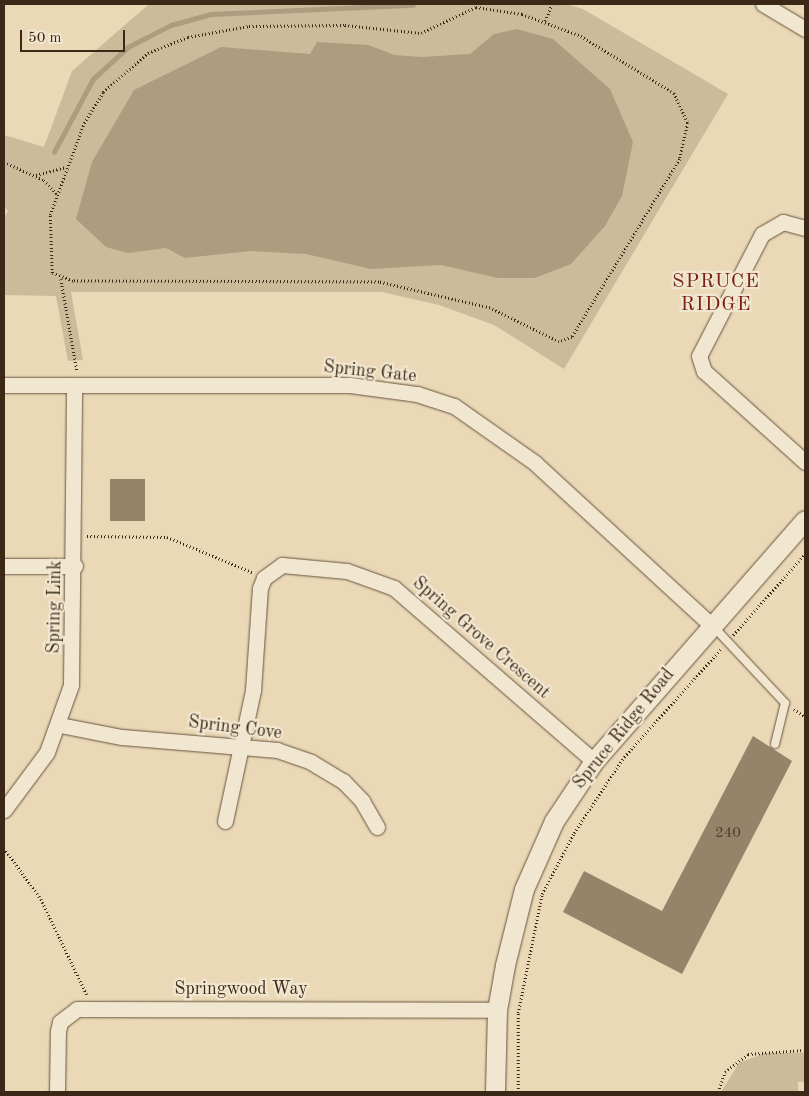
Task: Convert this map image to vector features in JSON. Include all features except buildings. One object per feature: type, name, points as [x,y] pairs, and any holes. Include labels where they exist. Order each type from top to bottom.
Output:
[{"type":"street","points":[[763,4],[805,29]]},
{"type":"street","points":[[805,228],[783,222],[762,234],[699,356],[704,370],[805,462]]},
{"type":"street","name":"Spring Gate","points":[[4,385],[350,385],[417,394],[454,406],[535,463],[710,624]]},
{"type":"street","name":"Spring Link","points":[[4,810],[30,780],[60,725],[71,685],[75,566],[74,386]]},
{"type":"street","name":"Spruce Ridge Road","points":[[495,1092],[497,1010],[514,926],[536,857],[554,821],[594,761],[710,624],[805,520]]},
{"type":"street","name":"Spring Grove Crescent","points":[[264,578],[282,565],[328,568],[394,588],[594,761]]},
{"type":"street","points":[[4,566],[75,566]]},
{"type":"street","points":[[225,821],[243,745],[253,690],[258,601],[264,578]]},
{"type":"street","name":"Spring Cove","points":[[60,725],[122,737],[243,745],[311,762],[349,788],[377,827]]},
{"type":"street","name":"Springwood Way","points":[[57,1092],[60,1022],[77,1009],[497,1010]]},
{"type":"lane","points":[[710,624],[785,703],[775,744]]},
{"type":"path","points":[[545,21],[552,4]]},
{"type":"path","points":[[484,6],[545,21],[582,36],[667,88],[680,103],[688,123],[680,159],[644,226],[572,337],[559,342],[490,308],[379,282],[61,279],[52,273],[48,248],[57,194],[84,123],[103,92],[148,53],[188,37],[272,26],[346,26],[421,33],[466,10],[484,6]]},
{"type":"path","points":[[4,162],[32,174],[57,194]]},
{"type":"path","points":[[32,174],[67,167]]},
{"type":"path","points":[[61,279],[76,350],[74,386]]},
{"type":"path","points":[[74,536],[167,537],[264,578]]},
{"type":"path","points":[[518,1092],[518,1013],[542,894],[574,832],[624,757],[805,554]]},
{"type":"path","points":[[4,848],[41,899],[93,1008]]},
{"type":"path","points":[[718,1092],[725,1072],[748,1054],[805,1050]]},
{"type":"shaded area","points":[[149,4],[566,4],[583,9],[728,94],[564,369],[494,325],[439,305],[382,292],[71,292],[83,360],[68,361],[56,296],[4,295],[4,217],[8,211],[4,206],[4,135],[44,147],[72,71]]},
{"type":"shaded area","points":[[517,29],[553,39],[610,89],[633,142],[622,196],[605,226],[571,264],[535,278],[498,278],[441,265],[371,269],[306,254],[251,251],[185,258],[166,248],[128,253],[106,247],[76,219],[92,162],[134,90],[221,47],[310,54],[317,42],[368,45],[395,55],[422,57],[470,54],[494,34]]},
{"type":"shaded area","points":[[765,1053],[805,1053],[805,1082],[798,1082],[798,1092],[721,1092],[739,1063]]},
{"type":"waterway","points":[[54,152],[93,79],[128,47],[171,25],[211,14],[413,5]]},
{"type":"district","name":"SPRUCE RIDGE","points":[[716,294]]}]
